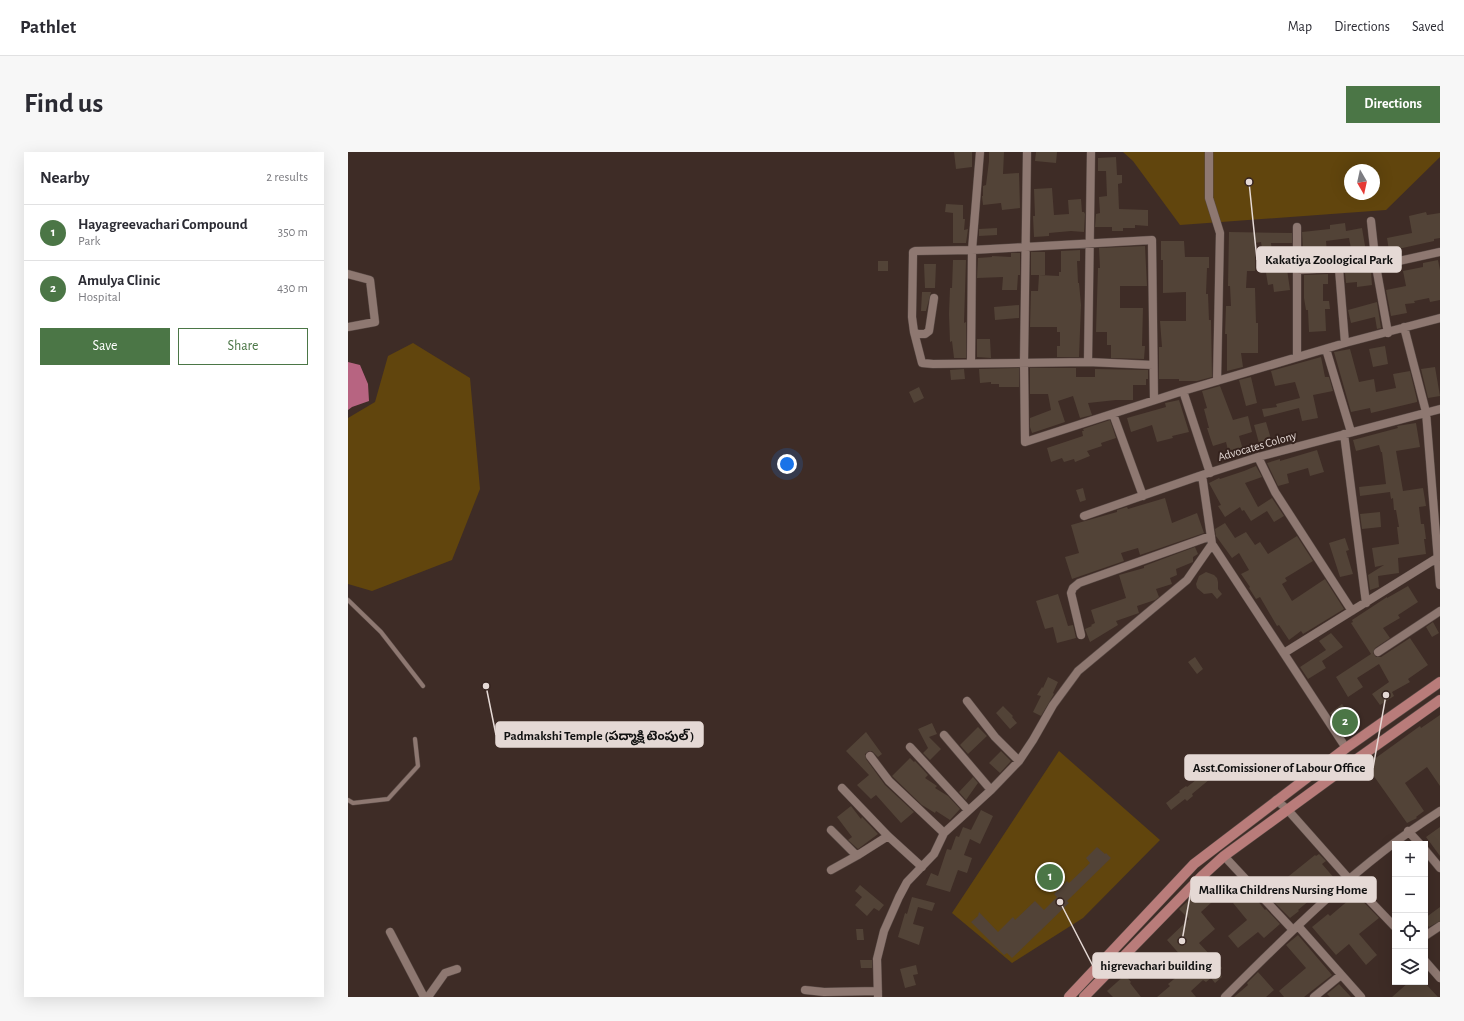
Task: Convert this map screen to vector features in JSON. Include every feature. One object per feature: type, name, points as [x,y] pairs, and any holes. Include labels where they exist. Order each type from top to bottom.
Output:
[{"type":"main road","points":[[1069,997],[1194,864],[1346,748],[1440,682]]},
{"type":"main road","points":[[1084,997],[1202,876],[1224,856],[1287,809],[1440,700]]},
{"type":"street","points":[[971,363],[972,250],[980,152]]},
{"type":"street","points":[[1027,152],[1024,362],[1025,442],[1183,391],[1345,343],[1388,333],[1404,327],[1440,318]]},
{"type":"street","points":[[1088,362],[1091,152]]},
{"type":"street","points":[[1209,152],[1209,198],[1220,233],[1217,381]]},
{"type":"street","points":[[1371,221],[1376,266],[1388,333]]},
{"type":"street","points":[[1297,227],[1297,357]]},
{"type":"street","points":[[1153,365],[1088,362],[922,363],[914,332],[912,317],[913,252],[1152,240],[1154,400]]},
{"type":"street","points":[[1297,270],[1376,266],[1440,252]]},
{"type":"street","points":[[1339,269],[1345,343]]},
{"type":"street","points":[[348,274],[370,280],[375,322],[348,326]]},
{"type":"street","points":[[914,332],[918,334],[925,334],[929,331],[934,298]]},
{"type":"street","points":[[1404,327],[1426,412],[1440,585]]},
{"type":"street","points":[[1326,349],[1347,433],[1366,603]]},
{"type":"street","points":[[1183,391],[1206,474],[1211,540],[1346,748]]},
{"type":"street","name":"Advocates Colony","points":[[1084,516],[1258,457],[1440,408]]},
{"type":"street","points":[[1113,414],[1143,496]]},
{"type":"street","points":[[1258,457],[1275,492],[1352,611]]},
{"type":"street","points":[[1081,636],[1071,593],[1073,588],[1079,583],[1211,540]]},
{"type":"street","points":[[805,990],[878,994],[877,959],[884,931],[898,897],[907,882],[934,854],[944,833],[991,790],[1019,761],[1053,705],[1078,671],[1187,580],[1211,540]]},
{"type":"street","points":[[1284,653],[1437,558]]},
{"type":"street","points":[[1378,652],[1440,611]]},
{"type":"street","points":[[967,701],[995,737],[1019,761]]},
{"type":"street","points":[[944,736],[991,790]]},
{"type":"street","points":[[910,747],[968,810]]},
{"type":"street","points":[[870,756],[889,781],[944,833]]},
{"type":"street","points":[[842,788],[888,836],[922,867]]},
{"type":"street","points":[[1276,800],[1287,809],[1349,879],[1392,924]]},
{"type":"street","points":[[1225,997],[1295,928],[1349,879],[1408,831],[1440,811]]},
{"type":"street","points":[[831,830],[854,853],[858,855]]},
{"type":"street","points":[[1408,831],[1417,841]]},
{"type":"street","points":[[831,870],[888,836]]},
{"type":"street","points":[[1428,854],[1440,868]]},
{"type":"street","points":[[1224,856],[1361,997]]},
{"type":"street","points":[[1428,934],[1440,926]]},
{"type":"street","points":[[390,932],[424,997]]},
{"type":"street","points":[[1428,964],[1440,978]]},
{"type":"street","points":[[428,997],[445,973],[457,969]]},
{"type":"street","points":[[1314,997],[1341,975]]},
{"type":"lane","points":[[348,600],[381,632],[423,686]]},
{"type":"lane","points":[[348,800],[353,803],[388,799],[418,766],[415,739]]},
{"type":"shaded area","points":[[1123,152],[1440,152],[1440,157],[1386,210],[1180,225],[1133,161]]},
{"type":"shaded area","points":[[413,343],[470,378],[480,489],[452,560],[372,591],[348,584],[348,418],[375,402],[388,356]]},
{"type":"shaded area","points":[[348,362],[360,365],[368,384],[369,401],[348,410]]},
{"type":"shaded area","points":[[1059,751],[1160,840],[1083,918],[1012,963],[952,913]]},
{"type":"building","points":[[954,152],[972,152],[972,167],[956,169]]},
{"type":"building","points":[[989,152],[1004,152],[1003,174],[1019,173],[1020,208],[1002,210],[1001,203],[983,205],[983,186],[986,185]]},
{"type":"building","points":[[1036,152],[1057,152],[1056,163],[1035,161]]},
{"type":"building","points":[[1116,157],[1117,175],[1122,175],[1122,183],[1118,184],[1119,209],[1148,210],[1148,226],[1135,225],[1135,228],[1123,228],[1123,231],[1112,231],[1112,227],[1095,227],[1096,214],[1100,213],[1099,197],[1107,196],[1106,171],[1098,171],[1098,158]]},
{"type":"building","points":[[1052,188],[1054,215],[1069,214],[1068,200],[1081,199],[1082,212],[1085,214],[1084,232],[1071,231],[1049,233],[1049,236],[1034,237],[1034,189]]},
{"type":"building","points":[[946,204],[963,205],[963,219],[965,219],[964,230],[968,229],[966,243],[953,243],[953,213],[945,212]]},
{"type":"building","points":[[1426,212],[1427,215],[1440,213],[1440,238],[1434,239],[1434,241],[1389,251],[1387,238],[1412,233],[1409,216]]},
{"type":"building","points":[[1345,223],[1346,231],[1362,228],[1366,252],[1352,254],[1349,238],[1326,241],[1327,253],[1320,254],[1319,248],[1303,250],[1302,232],[1330,229],[1330,225]]},
{"type":"building","points":[[997,228],[997,235],[979,236],[979,229]]},
{"type":"building","points":[[1229,232],[1292,233],[1292,243],[1271,243],[1274,271],[1287,269],[1290,290],[1274,292],[1273,284],[1268,285],[1261,242],[1255,243],[1255,271],[1247,271],[1246,288],[1255,288],[1256,323],[1258,323],[1258,353],[1241,353],[1243,367],[1227,371],[1227,334],[1225,334],[1226,306],[1231,306],[1230,286],[1228,286]]},
{"type":"building","points":[[1161,241],[1184,241],[1185,257],[1209,257],[1206,294],[1208,294],[1209,320],[1211,320],[1212,377],[1197,381],[1159,379],[1159,347],[1162,347],[1160,321],[1186,321],[1186,292],[1163,293],[1163,260],[1161,260]]},
{"type":"building","points":[[1145,246],[1147,286],[1120,286],[1120,308],[1143,308],[1142,346],[1145,346],[1144,359],[1111,358],[1111,345],[1107,345],[1107,332],[1096,332],[1098,268],[1100,268],[1099,248]]},
{"type":"building","points":[[1080,250],[1080,261],[1077,261],[1081,305],[1079,357],[1057,357],[1057,346],[1060,346],[1060,332],[1057,332],[1057,327],[1030,327],[1031,291],[1038,291],[1039,275],[1059,276],[1059,272],[1061,272],[1061,251]]},
{"type":"building","points":[[1031,252],[1045,252],[1045,275],[1031,275]]},
{"type":"building","points":[[1011,253],[1020,253],[1020,275],[1018,275],[1017,290],[1002,290],[1003,277],[977,278],[978,258],[992,256],[1011,257]]},
{"type":"building","points":[[953,260],[966,260],[964,323],[966,322],[966,358],[954,358],[952,341],[950,342],[949,314]]},
{"type":"building","points":[[1438,260],[1440,270],[1440,300],[1430,302],[1429,298],[1414,301],[1415,303],[1405,304],[1407,313],[1391,316],[1386,290],[1406,286],[1403,271],[1423,267],[1423,263]]},
{"type":"building","points":[[878,261],[888,261],[888,271],[878,271]]},
{"type":"building","points":[[924,264],[936,264],[935,288],[925,288]]},
{"type":"building","points":[[1371,272],[1372,285],[1357,287],[1357,282],[1346,283],[1345,273]]},
{"type":"building","points":[[1328,274],[1328,284],[1323,284],[1323,301],[1329,301],[1330,309],[1325,309],[1326,331],[1309,332],[1308,310],[1306,310],[1304,298],[1304,275]]},
{"type":"building","points":[[922,292],[931,292],[926,311],[921,311]]},
{"type":"building","points":[[1377,302],[1381,328],[1377,329],[1375,317],[1351,323],[1348,310]]},
{"type":"building","points":[[1019,305],[1019,318],[995,320],[994,307]]},
{"type":"building","points":[[977,339],[990,339],[991,358],[977,357]]},
{"type":"building","points":[[1385,346],[1388,364],[1373,367],[1369,349]]},
{"type":"building","points":[[1350,349],[1359,382],[1374,379],[1376,392],[1396,388],[1393,374],[1410,371],[1417,402],[1371,413],[1370,408],[1351,412],[1334,352]]},
{"type":"building","points":[[1321,357],[1325,377],[1329,377],[1333,391],[1313,395],[1318,418],[1302,421],[1299,408],[1264,417],[1262,409],[1277,407],[1276,404],[1300,398],[1295,382],[1275,386],[1271,371]]},
{"type":"building","points":[[1435,367],[1440,396],[1428,398],[1421,369]]},
{"type":"building","points":[[1019,368],[1019,387],[999,387],[999,384],[991,384],[991,382],[980,383],[979,369]]},
{"type":"building","points":[[1030,368],[1076,368],[1076,377],[1095,377],[1095,369],[1148,370],[1148,379],[1146,379],[1146,385],[1133,385],[1133,400],[1088,403],[1092,415],[1080,418],[1073,396],[1058,401],[1065,422],[1032,433],[1030,418],[1051,410],[1048,394],[1030,394]]},
{"type":"building","points":[[964,369],[965,379],[951,380],[950,370]]},
{"type":"building","points":[[1251,377],[1257,403],[1246,406],[1239,380]]},
{"type":"building","points":[[1220,386],[1233,420],[1248,416],[1252,432],[1239,436],[1243,450],[1229,454],[1226,442],[1213,446],[1207,428],[1209,428],[1204,409],[1207,408],[1202,391]]},
{"type":"building","points":[[919,387],[924,398],[914,403],[909,392]]},
{"type":"building","points":[[1179,400],[1189,432],[1172,436],[1173,438],[1157,442],[1152,425],[1131,432],[1127,418],[1166,407],[1165,403]]},
{"type":"building","points":[[1110,420],[1116,438],[1101,443],[1102,446],[1087,451],[1090,456],[1075,462],[1074,459],[1064,462],[1062,458],[1051,462],[1047,448],[1083,436],[1083,429]]},
{"type":"building","points":[[1266,422],[1271,439],[1259,443],[1254,425]]},
{"type":"building","points":[[1416,423],[1420,447],[1396,451],[1403,491],[1423,488],[1426,506],[1419,507],[1421,524],[1424,524],[1426,554],[1398,558],[1399,573],[1378,576],[1379,587],[1370,590],[1368,575],[1384,565],[1375,567],[1372,548],[1399,544],[1397,527],[1399,527],[1396,510],[1394,510],[1393,498],[1391,499],[1390,492],[1360,496],[1359,487],[1386,484],[1382,452],[1379,445],[1356,451],[1353,440],[1398,428],[1397,426]]},
{"type":"building","points":[[1317,450],[1324,472],[1310,476],[1308,468],[1287,474],[1289,483],[1278,486],[1267,463],[1280,459],[1280,461]]},
{"type":"building","points":[[1256,466],[1262,477],[1245,483],[1258,507],[1272,498],[1284,516],[1274,522],[1267,511],[1251,521],[1244,510],[1242,511],[1240,507],[1225,517],[1218,506],[1221,505],[1209,483],[1219,478],[1220,479]]},
{"type":"building","points":[[1083,488],[1086,500],[1080,502],[1076,490]]},
{"type":"building","points":[[1165,498],[1172,523],[1197,513],[1204,533],[1140,555],[1138,548],[1121,553],[1124,561],[1072,579],[1065,557],[1079,553],[1071,525],[1117,512],[1117,510],[1127,507],[1128,509]]},
{"type":"building","points":[[1380,512],[1381,527],[1362,529],[1360,514]]},
{"type":"building","points":[[1225,523],[1235,538],[1246,532],[1255,545],[1260,542],[1268,554],[1297,536],[1313,561],[1285,578],[1287,581],[1282,584],[1292,601],[1325,579],[1344,609],[1303,634],[1301,631],[1289,640],[1279,625],[1277,626],[1260,597],[1256,599],[1249,588],[1250,587],[1241,574],[1249,570],[1239,553],[1232,558],[1216,536],[1215,529]]},
{"type":"building","points":[[1345,538],[1349,550],[1346,551],[1353,574],[1340,577],[1329,543]]},
{"type":"building","points":[[1195,547],[1198,554],[1193,557],[1193,562],[1176,569],[1177,575],[1170,578],[1172,584],[1156,589],[1159,597],[1155,600],[1137,606],[1139,613],[1116,621],[1118,625],[1090,642],[1085,629],[1095,623],[1091,610],[1126,598],[1119,575],[1144,568],[1144,566]]},
{"type":"building","points":[[1206,572],[1217,578],[1218,589],[1222,594],[1217,599],[1212,593],[1204,594],[1197,588],[1196,584],[1199,576]]},
{"type":"building","points":[[1408,586],[1418,602],[1398,615],[1400,618],[1383,628],[1390,638],[1375,648],[1373,653],[1376,657],[1381,657],[1410,638],[1428,665],[1408,679],[1410,682],[1392,692],[1394,696],[1380,705],[1372,694],[1389,682],[1379,664],[1357,678],[1363,687],[1348,697],[1336,677],[1371,654],[1351,623],[1353,622],[1352,620],[1387,597]]},
{"type":"building","points":[[1058,594],[1068,626],[1073,625],[1076,638],[1057,643],[1053,627],[1045,629],[1036,601]]},
{"type":"building","points":[[1433,622],[1439,633],[1432,637],[1426,627]]},
{"type":"building","points":[[1331,633],[1343,647],[1322,661],[1326,668],[1308,679],[1300,667],[1326,650],[1319,641]]},
{"type":"building","points":[[1195,657],[1203,669],[1197,674],[1188,662]]},
{"type":"building","points":[[1048,677],[1058,682],[1053,693],[1054,694],[1041,716],[1033,712],[1041,696],[1037,695],[1042,687],[1043,688]]},
{"type":"building","points":[[1342,704],[1354,720],[1340,729],[1330,713]]},
{"type":"building","points":[[1003,706],[1013,716],[1012,717],[1017,723],[1010,729],[996,713]]},
{"type":"building","points":[[1440,715],[1440,786],[1427,767],[1405,783],[1424,811],[1416,817],[1417,818],[1407,823],[1366,765],[1420,726],[1421,728]]},
{"type":"building","points":[[932,723],[937,734],[929,737],[941,749],[930,760],[923,753],[928,748],[918,729]]},
{"type":"building","points":[[978,727],[987,736],[968,754],[960,745]]},
{"type":"building","points":[[866,732],[882,754],[878,757],[872,751],[869,751],[865,754],[866,759],[885,785],[914,812],[901,823],[876,795],[871,799],[857,785],[869,775],[846,751]]},
{"type":"building","points":[[1001,751],[1011,761],[1000,773],[989,763]]},
{"type":"building","points":[[910,758],[914,762],[915,761],[928,775],[925,778],[937,786],[935,788],[948,796],[960,809],[950,820],[936,811],[935,813],[922,805],[892,776]]},
{"type":"building","points":[[1205,773],[1210,779],[1192,794],[1193,796],[1187,801],[1185,799],[1171,810],[1166,803],[1180,792],[1179,791],[1186,786],[1187,787]]},
{"type":"building","points":[[973,777],[978,783],[966,800],[959,792]]},
{"type":"building","points":[[851,806],[861,819],[862,817],[878,834],[858,849],[848,840],[852,837],[837,817]]},
{"type":"building","points":[[981,810],[993,816],[980,844],[970,839],[964,855],[972,858],[967,873],[958,870],[950,892],[926,885],[931,873],[938,876],[947,849],[951,850],[956,836],[959,837],[963,827],[971,830]]},
{"type":"building","points":[[1440,827],[1440,856],[1426,837]]},
{"type":"building","points":[[1097,847],[1111,858],[1067,901],[1069,903],[1012,958],[1007,953],[1004,955],[971,922],[978,916],[979,912],[998,932],[1013,917],[1015,920],[1035,901],[1044,910],[1057,897],[1054,894],[1067,881],[1069,883],[1090,863],[1086,858]]},
{"type":"building","points":[[1319,854],[1326,861],[1322,864],[1335,879],[1290,918],[1274,902],[1286,892],[1279,884],[1315,855],[1316,856]]},
{"type":"building","points":[[1211,880],[1223,892],[1201,912],[1215,929],[1199,943],[1222,968],[1218,972],[1222,977],[1215,983],[1211,978],[1206,982],[1203,980],[1191,991],[1196,997],[1157,997],[1170,986],[1168,984],[1190,966],[1167,940],[1189,919],[1179,909]]},
{"type":"building","points":[[860,885],[884,905],[879,911],[874,908],[867,916],[855,905],[862,897],[855,891]]},
{"type":"building","points":[[1350,888],[1379,918],[1359,934],[1377,955],[1366,965],[1349,944],[1336,955],[1312,927],[1328,914],[1330,916],[1350,899],[1344,892]]},
{"type":"building","points":[[1249,890],[1265,910],[1266,909],[1280,924],[1264,938],[1258,932],[1238,948],[1228,936],[1247,920],[1233,903]]},
{"type":"building","points":[[912,897],[935,903],[932,911],[918,907],[913,924],[924,927],[919,945],[898,937],[905,913],[907,914]]},
{"type":"building","points":[[1440,907],[1440,921],[1429,927],[1428,916]]},
{"type":"building","points":[[856,929],[863,929],[864,940],[857,940]]},
{"type":"building","points":[[1298,935],[1332,975],[1304,997],[1284,997],[1279,991],[1306,968],[1286,945]]},
{"type":"building","points":[[860,960],[872,960],[872,968],[861,968]]},
{"type":"building","points":[[916,965],[918,974],[913,975],[916,985],[905,988],[900,969]]},
{"type":"building","points":[[1258,972],[1274,990],[1266,997],[1234,997],[1248,985],[1247,983]]},
{"type":"building","points":[[1125,975],[1141,997],[1113,997],[1107,991]]},
{"type":"building","points":[[1339,984],[1351,997],[1330,997],[1327,994]]},
{"type":"building","points":[[1406,985],[1427,985],[1438,997],[1392,997]]},
{"type":"place","name":"Kakatiya Zoological Park","points":[[1249,182]]},
{"type":"place","name":"Padmakshi Temple (పద్మాక్షి టెంపుల్ )","points":[[486,686]]},
{"type":"place","name":"Asst.Comissioner of Labour Office","points":[[1386,695]]},
{"type":"place","name":"Amulya Clinic","points":[[1345,722]]},
{"type":"place","name":"Hayagreevachari Compound","points":[[1050,877]]},
{"type":"place","name":"higrevachari building","points":[[1060,902]]},
{"type":"place","name":"Mallika Childrens Nursing Home","points":[[1182,941]]}]
